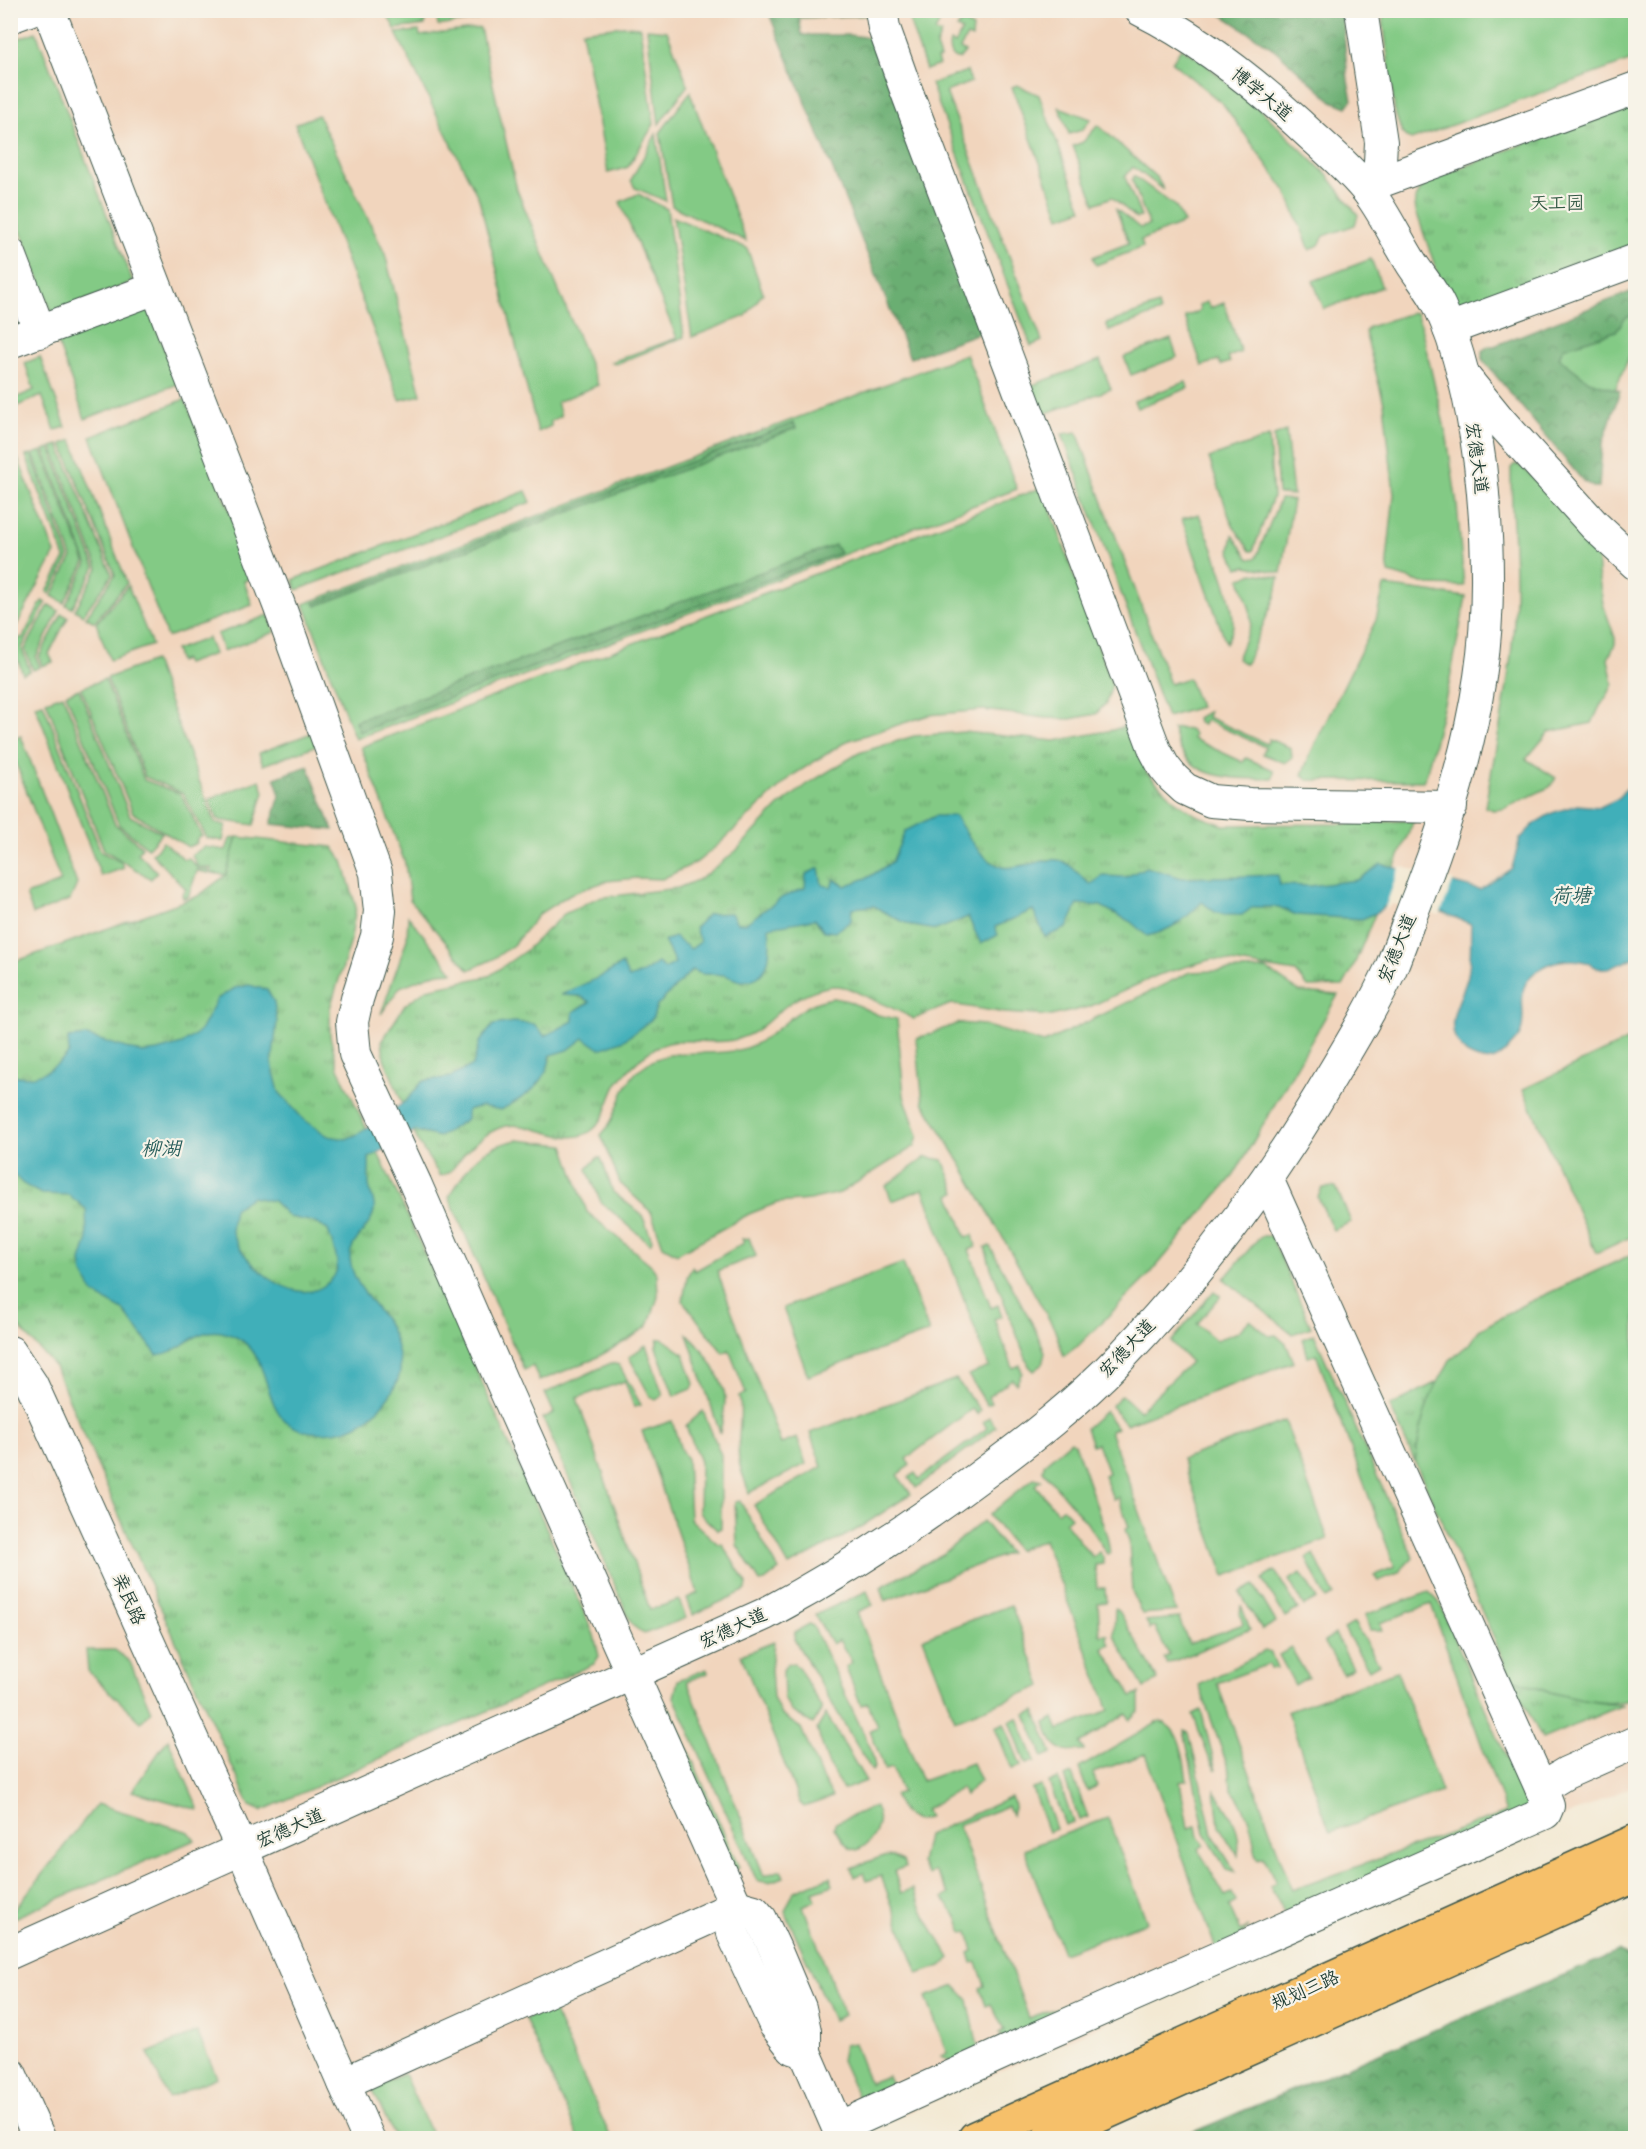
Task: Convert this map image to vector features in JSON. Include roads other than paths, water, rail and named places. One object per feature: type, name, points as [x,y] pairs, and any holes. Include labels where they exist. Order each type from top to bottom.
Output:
[{"type":"main road","name":"规划三路","points":[[975,2139],[1635,1841]]},
{"type":"main road","name":"规划三路","points":[[1049,2139],[1635,1875]]},
{"type":"street","points":[[10,17],[29,10]]},
{"type":"street","points":[[49,10],[279,605],[376,873],[380,911],[377,936],[352,1022],[355,1054],[415,1183],[509,1400],[736,1906],[730,1922],[734,1935],[775,2025],[793,2048],[805,2052],[838,2128],[1015,2047],[1545,1813],[1548,1806],[1541,1788],[1267,1179]]},
{"type":"street","points":[[881,10],[884,28],[905,87],[1151,740],[1164,767],[1185,789],[1211,801],[1446,822]]},
{"type":"street","name":"博学大道","points":[[1141,10],[1202,46],[1274,101],[1340,162],[1375,188]]},
{"type":"street","points":[[1360,10],[1381,142],[1375,188],[1635,88]]},
{"type":"street","name":"宏德大道","points":[[10,1953],[765,1614],[846,1568],[932,1512],[1061,1413],[1118,1360],[1208,1259],[1294,1140],[1353,1039],[1392,964],[1446,822],[1468,738],[1481,674],[1488,571],[1477,438],[1462,374],[1449,329],[1438,302],[1410,260],[1375,188]]},
{"type":"street","points":[[10,254],[40,332]]},
{"type":"street","points":[[1449,329],[1635,260]]},
{"type":"street","points":[[10,342],[156,288]]},
{"type":"street","points":[[1462,374],[1501,422],[1595,526],[1635,564]]},
{"type":"street","name":"亲民路","points":[[10,1352],[32,1385],[242,1849],[368,2139]]},
{"type":"street","points":[[1541,1788],[1566,1773],[1635,1742]]},
{"type":"street","points":[[344,2083],[736,1906]]},
{"type":"street","points":[[10,2073],[39,2139]]},
{"type":"water","points":[[1635,787],[1635,958],[1607,968],[1567,960],[1549,964],[1538,970],[1525,984],[1522,999],[1523,1023],[1519,1036],[1505,1052],[1490,1060],[1480,1059],[1466,1053],[1454,1035],[1453,1019],[1469,972],[1471,924],[1437,910],[1392,901],[1376,913],[1362,919],[1296,915],[1279,907],[1253,907],[1242,915],[1224,915],[1215,912],[1202,902],[1177,924],[1147,936],[1131,922],[1101,906],[1078,904],[1067,928],[1045,937],[1033,910],[995,927],[998,935],[981,944],[968,917],[936,930],[913,926],[874,906],[852,908],[851,921],[835,932],[824,931],[815,919],[769,927],[768,963],[759,976],[752,980],[742,981],[724,975],[701,974],[692,970],[657,1006],[652,1019],[624,1040],[600,1049],[584,1038],[568,1050],[551,1055],[544,1075],[534,1089],[501,1110],[482,1106],[467,1110],[467,1119],[439,1137],[415,1131],[369,1158],[369,1185],[374,1211],[372,1218],[353,1246],[350,1258],[359,1285],[392,1333],[399,1353],[400,1370],[388,1398],[375,1412],[359,1424],[340,1431],[307,1431],[289,1424],[278,1412],[259,1363],[250,1348],[236,1337],[223,1332],[202,1334],[176,1349],[157,1355],[123,1310],[94,1294],[83,1274],[81,1261],[87,1242],[86,1209],[69,1195],[41,1194],[23,1184],[11,1172],[11,1074],[35,1076],[50,1069],[69,1053],[68,1038],[87,1036],[142,1053],[157,1051],[182,1044],[200,1031],[217,999],[235,988],[249,985],[267,990],[274,1002],[277,1022],[272,1064],[279,1092],[303,1119],[328,1136],[346,1139],[358,1134],[406,1101],[423,1081],[451,1077],[473,1065],[479,1043],[493,1025],[513,1022],[534,1024],[545,1036],[573,1021],[573,1012],[590,1002],[580,996],[561,995],[622,964],[629,978],[643,973],[658,963],[665,969],[675,963],[664,941],[674,937],[691,949],[700,942],[695,928],[708,914],[731,913],[737,923],[746,923],[783,897],[805,888],[806,874],[819,868],[822,885],[831,887],[834,879],[845,886],[869,877],[892,862],[905,831],[935,816],[955,816],[980,852],[1002,867],[1058,860],[1063,861],[1091,884],[1103,876],[1126,877],[1146,867],[1182,878],[1278,875],[1280,885],[1310,886],[1357,880],[1381,864],[1480,890],[1512,868],[1520,839],[1535,823],[1552,813],[1577,805],[1600,807],[1617,799],[1626,789]],"holes":[[[251,1197],[273,1201],[289,1217],[314,1222],[328,1230],[336,1254],[337,1269],[325,1285],[312,1291],[299,1291],[284,1287],[257,1268],[237,1244],[231,1230],[234,1209]]]},
{"type":"park label","name":"天工园","points":[[1557,203]]},
{"type":"water label","name":"荷塘","points":[[1571,895]]},
{"type":"water label","name":"柳湖","points":[[161,1148]]}]
